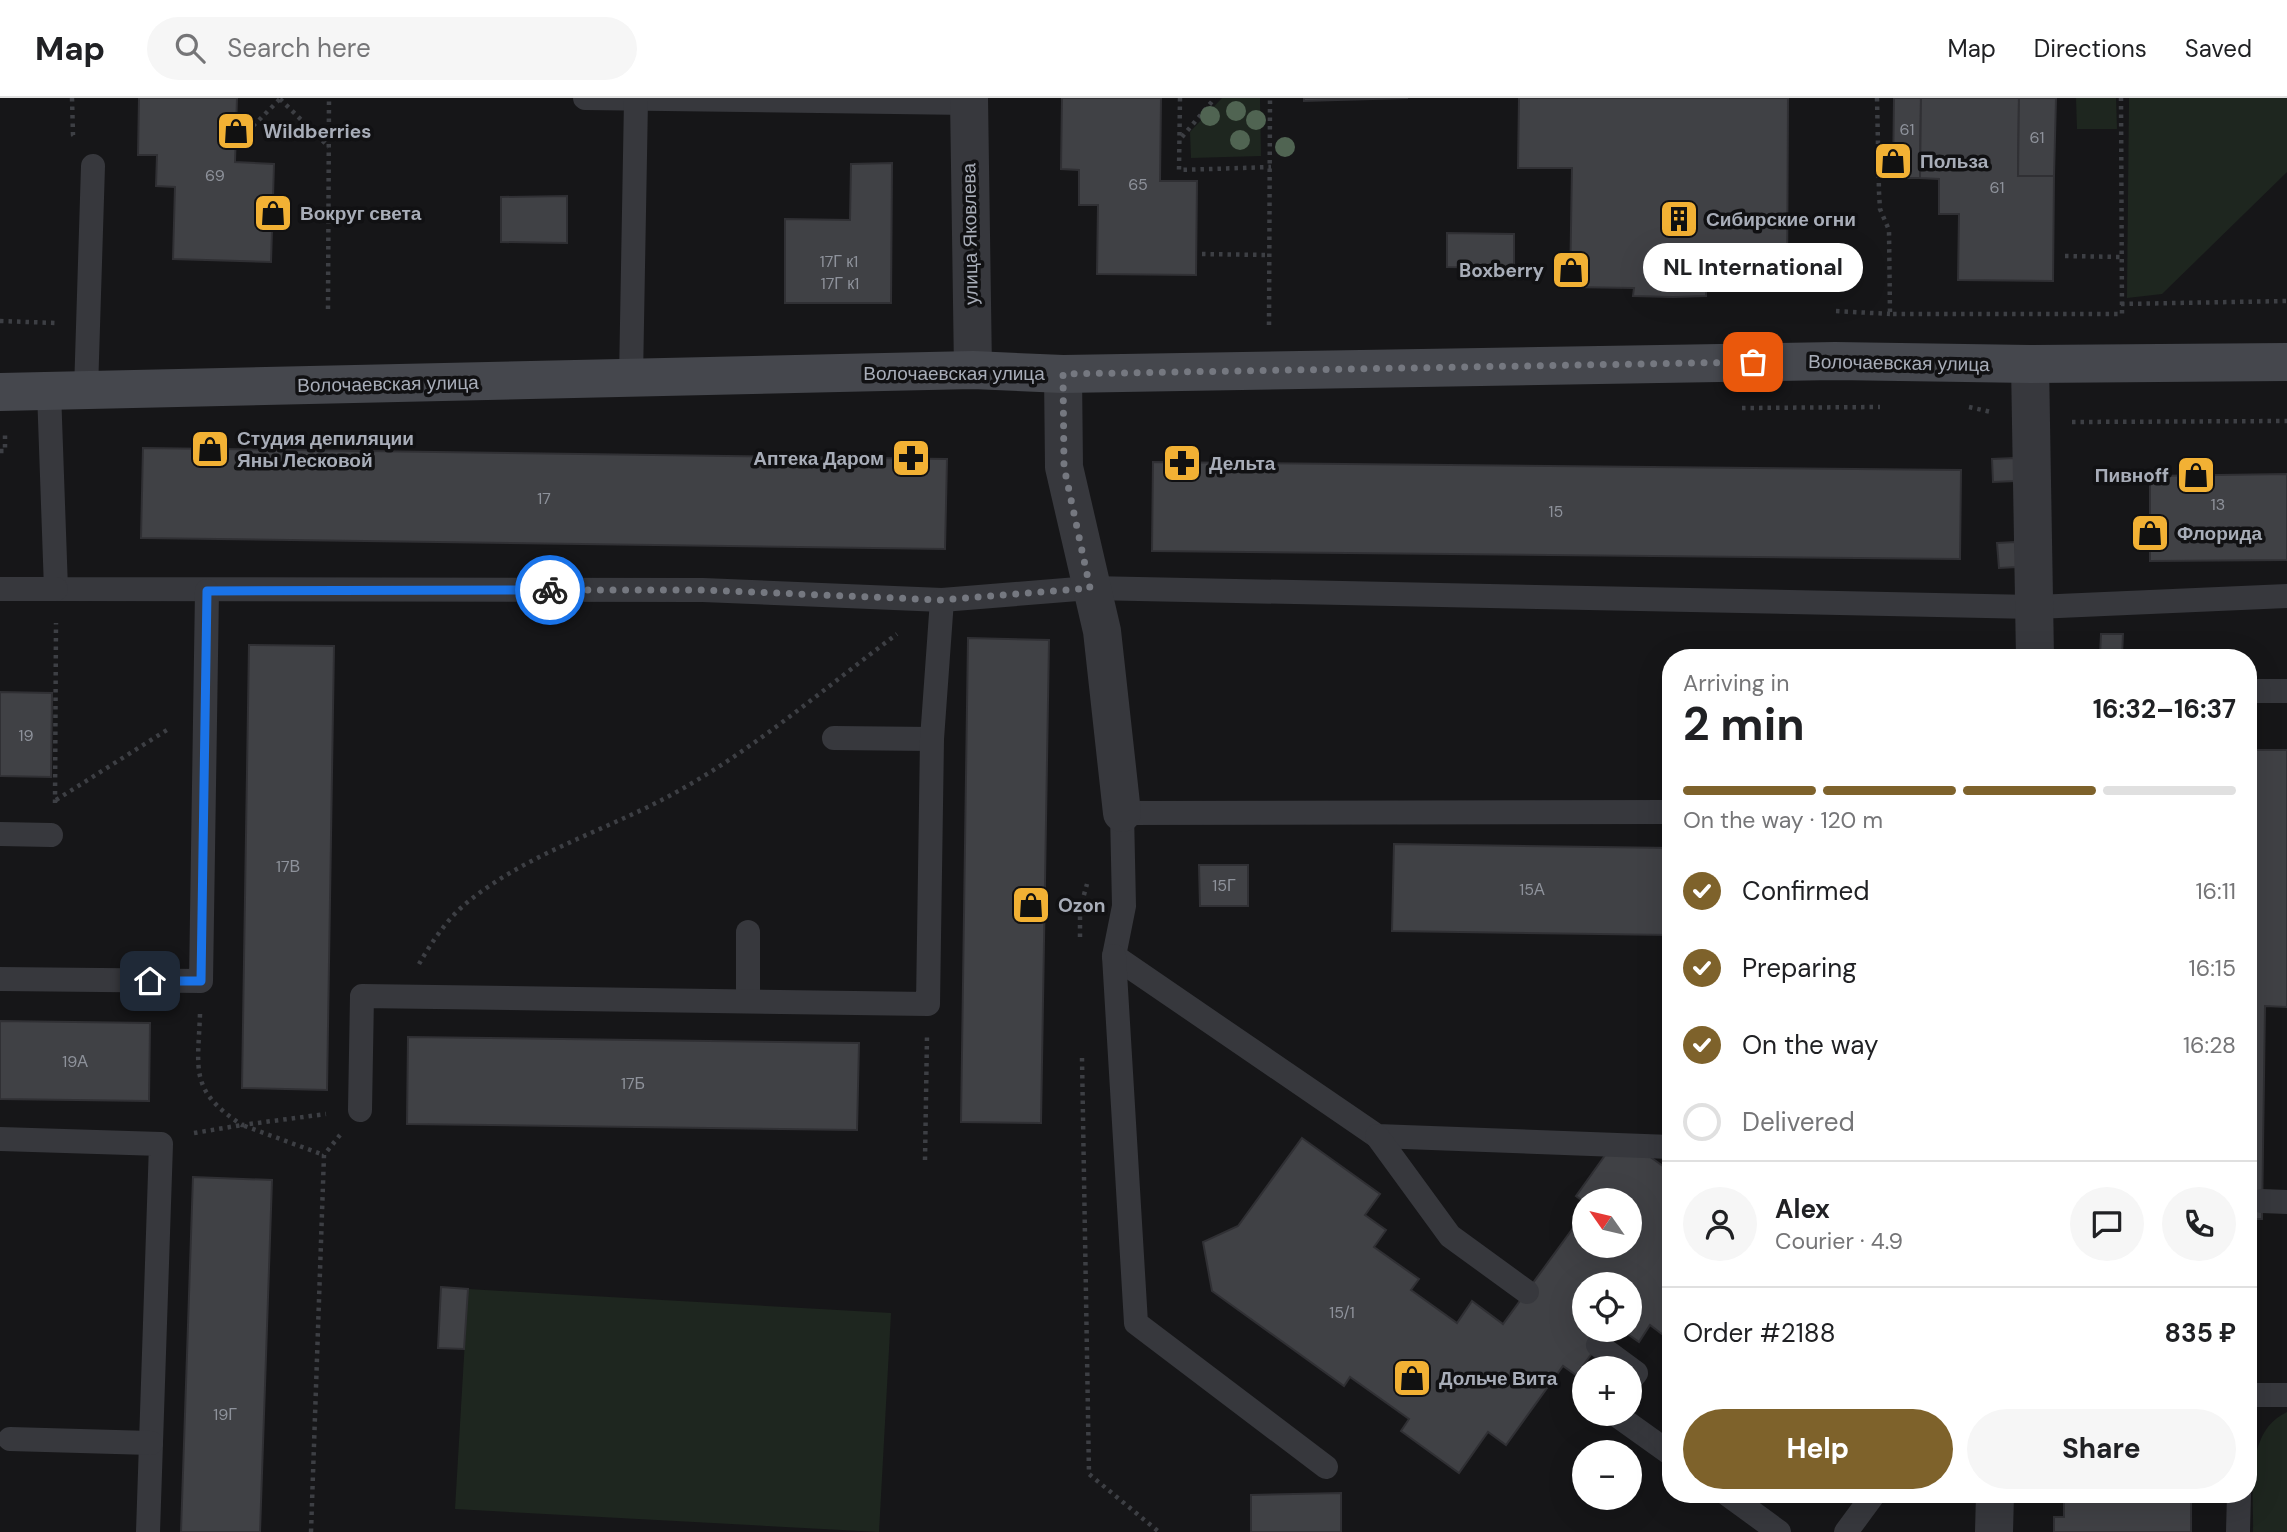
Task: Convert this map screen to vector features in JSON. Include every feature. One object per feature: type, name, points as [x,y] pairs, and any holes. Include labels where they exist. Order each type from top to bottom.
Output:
[{"type":"street","name":"улица Яковлева","points":[[969,100],[973,370]]},
{"type":"street","name":"Волочаевская улица","points":[[0,392],[973,370],[1063,374],[1835,361],[2030,365],[2287,362]]},
{"type":"street","points":[[2030,365],[2035,649]]},
{"type":"street","points":[[1063,374],[1064,467],[1102,631],[1122,813]]},
{"type":"street","points":[[1994,1532],[1995,1503]]},
{"type":"lane","points":[[584,98],[969,100]]},
{"type":"lane","points":[[631,379],[636,100]]},
{"type":"lane","points":[[56,589],[68,391],[88,324],[93,166]]},
{"type":"lane","points":[[0,589],[703,590],[942,600],[1090,588],[2036,607],[2287,596]]},
{"type":"lane","points":[[0,979],[201,981],[207,591]]},
{"type":"lane","points":[[360,1110],[362,996],[928,1004],[932,739],[942,600]]},
{"type":"lane","points":[[2257,691],[2287,691]]},
{"type":"lane","points":[[835,738],[932,739]]},
{"type":"lane","points":[[1326,1467],[1136,1323],[1114,956],[1124,906],[1122,813],[1662,812]]},
{"type":"lane","points":[[0,834],[51,835]]},
{"type":"lane","points":[[747,1001],[748,932]]},
{"type":"lane","points":[[1114,956],[1377,1136],[1450,1236],[1527,1292]]},
{"type":"lane","points":[[1377,1136],[1662,1147]]},
{"type":"lane","points":[[0,1139],[161,1144],[148,1532]]},
{"type":"lane","points":[[2262,1201],[2287,1202]]},
{"type":"lane","points":[[1598,1345],[1613,1356]]},
{"type":"lane","points":[[2257,1395],[2287,1395]]},
{"type":"lane","points":[[1632,1426],[1662,1448]]},
{"type":"lane","points":[[10,1439],[151,1443]]},
{"type":"lane","points":[[1739,1503],[1779,1532]]},
{"type":"lane","points":[[1846,1532],[1867,1503]]},
{"type":"lane","points":[[2238,1532],[2239,1503]]},
{"type":"path","points":[[328,309],[329,98]]},
{"type":"path","points":[[1180,98],[1179,170],[1270,167]]},
{"type":"path","points":[[1181,138],[1214,98]]},
{"type":"path","points":[[1269,324],[1270,98]]},
{"type":"path","points":[[1877,98],[1880,209],[1889,230],[1890,314]]},
{"type":"path","points":[[1836,312],[2122,314],[2121,98]]},
{"type":"path","points":[[253,126],[280,99],[329,147]]},
{"type":"path","points":[[1202,254],[1269,255]]},
{"type":"path","points":[[2065,256],[2120,257]]},
{"type":"path","points":[[2121,304],[2287,301]]},
{"type":"path","points":[[0,321],[88,324]]},
{"type":"path","points":[[1966,406],[2032,423],[2287,421]]},
{"type":"path","points":[[1728,408],[1882,407]]},
{"type":"path","points":[[51,835],[55,800],[56,589]]},
{"type":"path","points":[[398,997],[434,939],[464,905],[516,870],[681,790],[760,736],[942,600]]},
{"type":"path","points":[[55,800],[205,706]]},
{"type":"path","points":[[201,981],[198,1080],[217,1108],[242,1125],[324,1155]]},
{"type":"path","points":[[925,1160],[928,1004]]},
{"type":"path","points":[[161,1144],[181,1135],[360,1110]]},
{"type":"path","points":[[312,1532],[324,1155],[360,1110]]},
{"type":"shaded area","points":[[1222,98],[1260,98],[1261,156],[1191,158],[1190,132]]},
{"type":"shaded area","points":[[2076,98],[2116,98],[2117,129],[2077,129]]},
{"type":"shaded area","points":[[2129,98],[2287,98],[2287,172],[2162,294],[2127,298]]},
{"type":"shaded area","points":[[468,1289],[891,1313],[879,1532],[455,1509]]},
{"type":"shaded area","points":[[2287,1412],[2287,1532],[2253,1532],[2253,1503],[2257,1503],[2257,1452],[2273,1421]]},
{"type":"building","points":[[139,98],[237,98],[235,162],[274,164],[271,262],[173,259],[175,187],[156,186],[157,155],[138,155]]},
{"type":"building","points":[[1062,98],[1161,98],[1160,181],[1197,181],[1196,275],[1097,274],[1098,205],[1079,205],[1079,170],[1061,169]]},
{"type":"building","points":[[1304,98],[1408,98],[1304,101]]},
{"type":"building","name":"Сибирские огни","points":[[1519,98],[1788,98],[1787,289],[1706,289],[1706,296],[1673,297],[1633,296],[1634,288],[1570,287],[1572,168],[1518,168]]},
{"type":"building","points":[[1894,98],[1921,98],[1920,178],[1893,178]]},
{"type":"building","points":[[1921,98],[2019,98],[2018,176],[2054,176],[2053,281],[1958,280],[1959,214],[1939,214],[1939,179],[1920,178]]},
{"type":"building","points":[[2019,98],[2056,98],[2054,176],[2018,176]]},
{"type":"building","points":[[892,163],[891,303],[785,303],[785,219],[850,220],[851,164]]},
{"type":"building","points":[[567,196],[567,243],[501,242],[501,197]]},
{"type":"building","points":[[1447,233],[1514,234],[1514,268],[1447,267]]},
{"type":"building","points":[[143,448],[947,459],[945,549],[141,538]]},
{"type":"building","points":[[2014,458],[2015,481],[1993,482],[1992,459]]},
{"type":"building","points":[[1153,462],[1961,470],[1960,559],[1152,551]]},
{"type":"building","points":[[2287,474],[2287,560],[2150,561],[2150,476]]},
{"type":"building","points":[[2015,542],[2017,567],[1999,568],[1997,543]]},
{"type":"building","points":[[2101,634],[2123,634],[2122,649],[2100,649]]},
{"type":"building","points":[[968,638],[1049,640],[1041,1123],[961,1122]]},
{"type":"building","points":[[249,645],[334,646],[327,1090],[242,1088]]},
{"type":"building","points":[[0,692],[52,693],[51,777],[0,776]]},
{"type":"building","points":[[2257,750],[2287,750],[2287,1007],[2265,1006],[2262,1219],[2257,1219]]},
{"type":"building","points":[[1394,844],[1662,848],[1662,935],[1392,931]]},
{"type":"building","points":[[1199,865],[1248,865],[1248,906],[1200,906]]},
{"type":"building","points":[[0,1021],[150,1023],[149,1101],[0,1099]]},
{"type":"building","points":[[408,1037],[859,1043],[857,1130],[407,1124]]},
{"type":"building","points":[[1302,1138],[1380,1194],[1365,1215],[1386,1230],[1374,1247],[1419,1279],[1411,1290],[1457,1323],[1472,1301],[1503,1324],[1572,1229],[1572,1258],[1642,1258],[1642,1188],[1582,1188],[1606,1154],[1649,1156],[1662,1165],[1662,1334],[1650,1325],[1642,1337],[1642,1272],[1572,1272],[1572,1342],[1600,1342],[1590,1356],[1572,1356],[1572,1372],[1563,1366],[1506,1445],[1488,1432],[1459,1473],[1401,1431],[1409,1419],[1350,1377],[1344,1386],[1212,1291],[1203,1242],[1238,1226]]},
{"type":"building","points":[[193,1177],[272,1180],[260,1532],[181,1532]]},
{"type":"building","points":[[441,1287],[468,1289],[464,1349],[438,1348]]},
{"type":"building","points":[[1341,1493],[1341,1532],[1251,1532],[1251,1495]]},
{"type":"building","points":[[2064,1503],[2191,1503],[2191,1532],[2054,1532],[2054,1517],[2064,1517]]},
{"type":"way so far","points":[[550,590],[703,590],[942,600],[1090,588],[1064,467],[1063,374],[1753,362]]},
{"type":"place","name":"Wildberries","points":[[236,131]]},
{"type":"place","name":"Польза","points":[[1893,161]]},
{"type":"place","name":"Вокруг света","points":[[273,213]]},
{"type":"place","name":"Сибирские огни","points":[[1679,219]]},
{"type":"place","name":"Boxberry","points":[[1571,270]]},
{"type":"place","name":"NL International","points":[[1753,362]]},
{"type":"place","name":"Студия депиляции Яны Лесковой","points":[[210,449]]},
{"type":"place","name":"Аптека Даром","points":[[911,458]]},
{"type":"place","name":"Дельта","points":[[1182,463]]},
{"type":"place","name":"Пивнoff","points":[[2196,475]]},
{"type":"place","name":"Флорида","points":[[2150,533]]},
{"type":"place","name":"Ozon","points":[[1031,905]]},
{"type":"place","name":"Дольче Вита","points":[[1412,1378]]},
{"type":"route","points":[[150,981],[201,981],[207,591],[550,590]]}]
